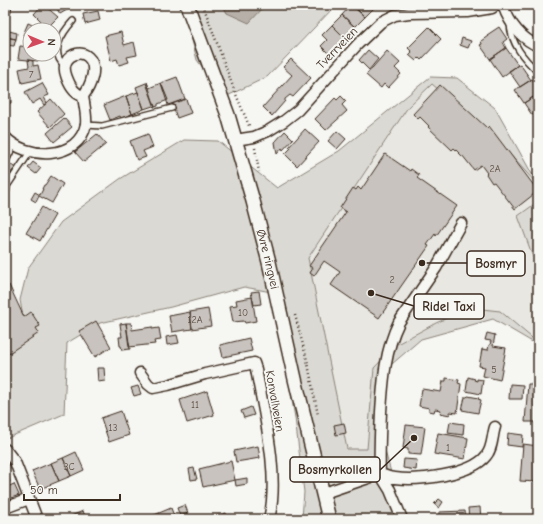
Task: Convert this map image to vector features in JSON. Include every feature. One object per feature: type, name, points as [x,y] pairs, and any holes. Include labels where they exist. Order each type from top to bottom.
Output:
[{"type":"street","points":[[5,10],[6,5]]},
{"type":"street","name":"Øvre ringvei","points":[[187,5],[228,115],[234,140],[253,201],[269,262],[295,379],[324,493],[329,519]]},
{"type":"street","name":"Tverrveien","points":[[234,140],[254,137],[268,131],[298,110],[358,44],[381,22],[395,15],[409,13],[468,12],[492,8],[496,5]]},
{"type":"street","points":[[503,5],[510,21],[521,34],[529,42],[538,46]]},
{"type":"street","points":[[5,137],[22,150],[49,154],[61,151],[72,145],[81,137],[86,125],[86,116],[82,96],[74,91],[65,72],[67,59],[74,54],[88,56],[92,62],[93,70],[90,86],[82,96]]},
{"type":"street","points":[[402,519],[390,490],[380,474],[380,444],[384,377],[387,358],[395,330],[399,322],[436,268],[461,223]]},
{"type":"street","name":"Konvallveien","points":[[140,373],[153,388],[254,363],[270,447],[273,506],[269,519]]},
{"type":"street","points":[[324,493],[380,474],[394,478],[422,478],[449,475],[462,471],[475,465],[486,456],[491,446],[492,435],[495,427]]},
{"type":"street","points":[[5,449],[15,462],[37,519]]},
{"type":"street","points":[[5,508],[28,499]]},
{"type":"lane","points":[[65,66],[57,57],[57,50],[63,34],[73,21]]},
{"type":"lane","points":[[510,21],[512,37],[518,49],[538,72]]},
{"type":"lane","points":[[86,125],[102,126],[172,108]]},
{"type":"lane","points":[[5,164],[14,145]]},
{"type":"lane","points":[[5,198],[6,188],[30,152]]},
{"type":"shaded area","points":[[183,5],[223,5],[227,13],[263,8],[263,5],[336,5],[267,77],[225,97],[197,60]]},
{"type":"shaded area","points":[[223,5],[263,5],[263,8],[249,23],[227,13]]},
{"type":"shaded area","points":[[430,77],[457,78],[495,108],[532,174],[538,179],[538,268],[518,216],[536,203],[536,183],[495,138],[432,84],[408,107],[308,258],[347,449],[367,449],[374,368],[397,344],[436,323],[460,312],[482,309],[500,311],[538,343],[538,350],[534,343],[493,319],[421,339],[385,370],[382,430],[385,451],[404,519],[302,519],[304,492],[295,418],[283,347],[277,293],[244,287],[171,307],[100,323],[67,343],[64,414],[5,439],[5,342],[23,317],[20,300],[28,268],[61,222],[120,179],[184,140],[218,141],[277,188],[339,151]]},
{"type":"shaded area","points":[[432,84],[495,138],[536,183],[538,343],[500,311],[460,312],[397,344],[374,368],[367,449],[346,449],[308,258],[408,107]]},
{"type":"building","points":[[42,5],[44,5],[58,17],[53,22],[40,22],[34,14]]},
{"type":"building","points":[[55,5],[71,5],[72,7],[60,14]]},
{"type":"building","points":[[351,5],[365,17],[355,27],[342,15]]},
{"type":"building","points":[[353,5],[377,5],[365,17]]},
{"type":"building","points":[[98,11],[100,20],[85,24],[83,14]]},
{"type":"building","points":[[342,15],[355,27],[345,38],[332,25]]},
{"type":"building","points":[[332,25],[345,38],[330,55],[321,46],[327,40],[322,35]]},
{"type":"building","points":[[429,27],[441,39],[421,60],[419,58],[416,61],[409,55],[412,52],[408,48]]},
{"type":"building","points":[[499,27],[507,39],[503,42],[506,48],[490,59],[480,45],[482,44],[481,41]]},
{"type":"building","points":[[5,30],[17,33],[16,39],[5,37]]},
{"type":"building","points":[[121,32],[124,45],[134,42],[137,55],[127,57],[129,62],[119,65],[117,59],[111,61],[105,36]]},
{"type":"building","points":[[5,37],[16,39],[14,46],[5,45]]},
{"type":"building","points":[[462,38],[471,41],[468,48],[460,45]]},
{"type":"building","points":[[20,46],[22,46],[22,59],[18,59]]},
{"type":"building","points":[[506,48],[518,65],[502,77],[490,59]]},
{"type":"building","points":[[368,50],[378,59],[369,70],[359,60]]},
{"type":"building","points":[[387,51],[400,63],[395,68],[401,74],[388,88],[384,84],[381,88],[366,75]]},
{"type":"building","points":[[291,59],[311,78],[293,97],[290,95],[285,99],[285,101],[272,116],[263,107],[292,75],[283,67]]},
{"type":"building","points":[[28,62],[33,62],[33,66],[38,65],[41,79],[22,83],[19,69],[29,67]]},
{"type":"building","points":[[520,64],[531,80],[520,87],[509,71]]},
{"type":"building","points":[[177,77],[185,99],[168,105],[161,83]]},
{"type":"building","points":[[532,79],[538,88],[538,94],[524,103],[515,90]]},
{"type":"building","points":[[147,82],[149,88],[161,83],[168,100],[158,104],[158,106],[155,107]]},
{"type":"building","points":[[42,83],[49,95],[44,97],[47,103],[44,105],[40,99],[32,104],[25,92]]},
{"type":"building","points":[[146,83],[155,107],[153,106],[144,109],[136,87]]},
{"type":"building","points":[[440,85],[487,128],[489,126],[538,191],[515,209],[494,182],[492,183],[481,165],[474,170],[462,155],[454,148],[452,150],[428,127],[429,126],[420,117],[418,119],[413,114]]},
{"type":"building","points":[[138,92],[144,109],[132,114],[126,96]]},
{"type":"building","points":[[538,94],[538,112],[532,115],[524,103]]},
{"type":"building","points":[[126,96],[132,114],[121,118],[120,116],[110,120],[104,105]]},
{"type":"building","points":[[341,96],[346,101],[342,105],[347,111],[326,130],[315,119],[335,98],[337,100]]},
{"type":"building","points":[[5,97],[11,97],[11,103],[5,104]]},
{"type":"building","points":[[51,99],[64,114],[50,127],[37,112]]},
{"type":"building","points":[[186,99],[191,113],[177,118],[172,104]]},
{"type":"building","points":[[64,118],[72,127],[54,142],[47,133]]},
{"type":"building","points":[[305,129],[319,142],[297,166],[285,154],[291,148],[289,147]]},
{"type":"building","points":[[285,131],[293,139],[277,154],[275,142]]},
{"type":"building","points":[[337,131],[346,139],[337,149],[328,141]]},
{"type":"building","points":[[97,134],[106,144],[84,162],[75,152]]},
{"type":"building","points":[[148,134],[153,147],[143,151],[146,157],[137,160],[130,141]]},
{"type":"building","points":[[385,154],[410,171],[411,169],[419,175],[417,178],[457,206],[436,236],[435,234],[427,245],[429,246],[379,318],[331,285],[340,272],[324,261],[314,276],[310,273],[313,268],[309,266],[346,212],[340,208],[353,188],[356,190],[358,187],[361,190]]},
{"type":"building","points":[[8,162],[15,168],[6,178],[5,165]]},
{"type":"building","points":[[33,162],[41,168],[36,174],[28,168]]},
{"type":"building","points":[[51,176],[63,184],[52,203],[39,196],[36,202],[31,199],[35,192],[40,195],[44,185]]},
{"type":"building","points":[[42,207],[55,215],[40,241],[26,233]]},
{"type":"building","points":[[5,285],[9,285],[24,317],[31,312],[40,326],[36,328],[39,333],[9,353],[5,347]]},
{"type":"building","points":[[259,291],[261,304],[254,305],[251,292]]},
{"type":"building","points":[[252,297],[256,321],[245,323],[244,321],[233,322],[230,306],[237,305],[236,300]]},
{"type":"building","points":[[208,309],[211,326],[192,329],[190,312]]},
{"type":"building","points":[[190,312],[192,329],[172,332],[169,316]]},
{"type":"building","points":[[96,321],[111,347],[95,357],[79,331]]},
{"type":"building","points":[[126,323],[131,323],[132,330],[152,327],[152,329],[159,328],[161,340],[154,341],[155,344],[129,347]]},
{"type":"building","points":[[126,323],[130,349],[122,350],[119,337],[122,337],[120,324]]},
{"type":"building","points":[[487,333],[495,335],[493,346],[506,348],[500,380],[483,376],[485,367],[479,366],[482,349],[488,350],[491,341],[485,340]]},
{"type":"building","points":[[177,335],[179,343],[167,345],[166,337]]},
{"type":"building","points":[[249,338],[252,351],[223,357],[220,345]]},
{"type":"building","points":[[97,368],[104,368],[105,381],[98,382]]},
{"type":"building","points":[[468,377],[477,381],[477,379],[483,380],[481,394],[466,391]]},
{"type":"building","points":[[446,378],[459,380],[458,383],[461,384],[457,413],[450,412],[450,415],[440,413],[441,410],[435,409],[434,412],[429,411],[429,408],[419,406],[422,389],[441,392],[443,381],[446,381]]},
{"type":"building","points":[[510,384],[523,385],[522,399],[509,399]]},
{"type":"building","points":[[528,384],[538,384],[538,422],[525,422]]},
{"type":"building","points":[[138,386],[141,394],[134,396],[131,388]]},
{"type":"building","points":[[207,391],[214,415],[187,423],[180,400]]},
{"type":"building","points":[[468,396],[479,398],[478,399],[481,400],[478,413],[462,410],[465,397]]},
{"type":"building","points":[[251,407],[254,415],[244,418],[241,411]]},
{"type":"building","points":[[121,411],[129,435],[109,442],[101,418]]},
{"type":"building","points":[[450,422],[464,424],[463,435],[448,433]]},
{"type":"building","points":[[344,423],[346,433],[336,435],[334,425]]},
{"type":"building","points":[[406,425],[425,427],[421,455],[408,454],[408,449],[403,448]]},
{"type":"building","points":[[438,433],[468,438],[465,459],[434,454]]},
{"type":"building","points":[[508,433],[523,435],[522,447],[507,445]]},
{"type":"building","points":[[523,444],[538,446],[537,482],[520,481]]},
{"type":"building","points":[[258,446],[260,458],[236,462],[234,451]]},
{"type":"building","points":[[76,452],[84,470],[71,476],[63,458]]},
{"type":"building","points":[[63,458],[71,476],[59,481],[51,463]]},
{"type":"building","points":[[404,459],[417,460],[416,470],[403,468]]},
{"type":"building","points":[[231,461],[235,480],[203,487],[199,469]]},
{"type":"building","points":[[51,463],[59,481],[40,489],[32,471]]},
{"type":"building","points":[[194,468],[197,479],[191,480],[189,469]]},
{"type":"building","points":[[5,469],[10,482],[7,483],[8,485],[5,487]]},
{"type":"building","points":[[247,478],[247,484],[236,486],[235,480]]},
{"type":"building","points":[[14,484],[19,495],[9,499],[5,488]]},
{"type":"building","points":[[439,499],[443,502],[439,508],[434,504]]},
{"type":"building","points":[[185,505],[188,513],[180,516],[177,508]]},
{"type":"building","points":[[480,507],[481,519],[469,519],[468,508]]},
{"type":"building","points":[[171,508],[175,519],[153,519],[152,516]]},
{"type":"building","points":[[83,511],[86,519],[72,519],[71,516]]},
{"type":"building","points":[[465,511],[466,519],[439,519],[439,512]]},
{"type":"building","points":[[226,513],[228,519],[209,519],[209,518]]},
{"type":"place","name":"Bosmyr","points":[[422,263]]},
{"type":"place","name":"Ridel Taxi","points":[[371,293]]},
{"type":"place","name":"Bosmyrkollen","points":[[414,438]]}]
